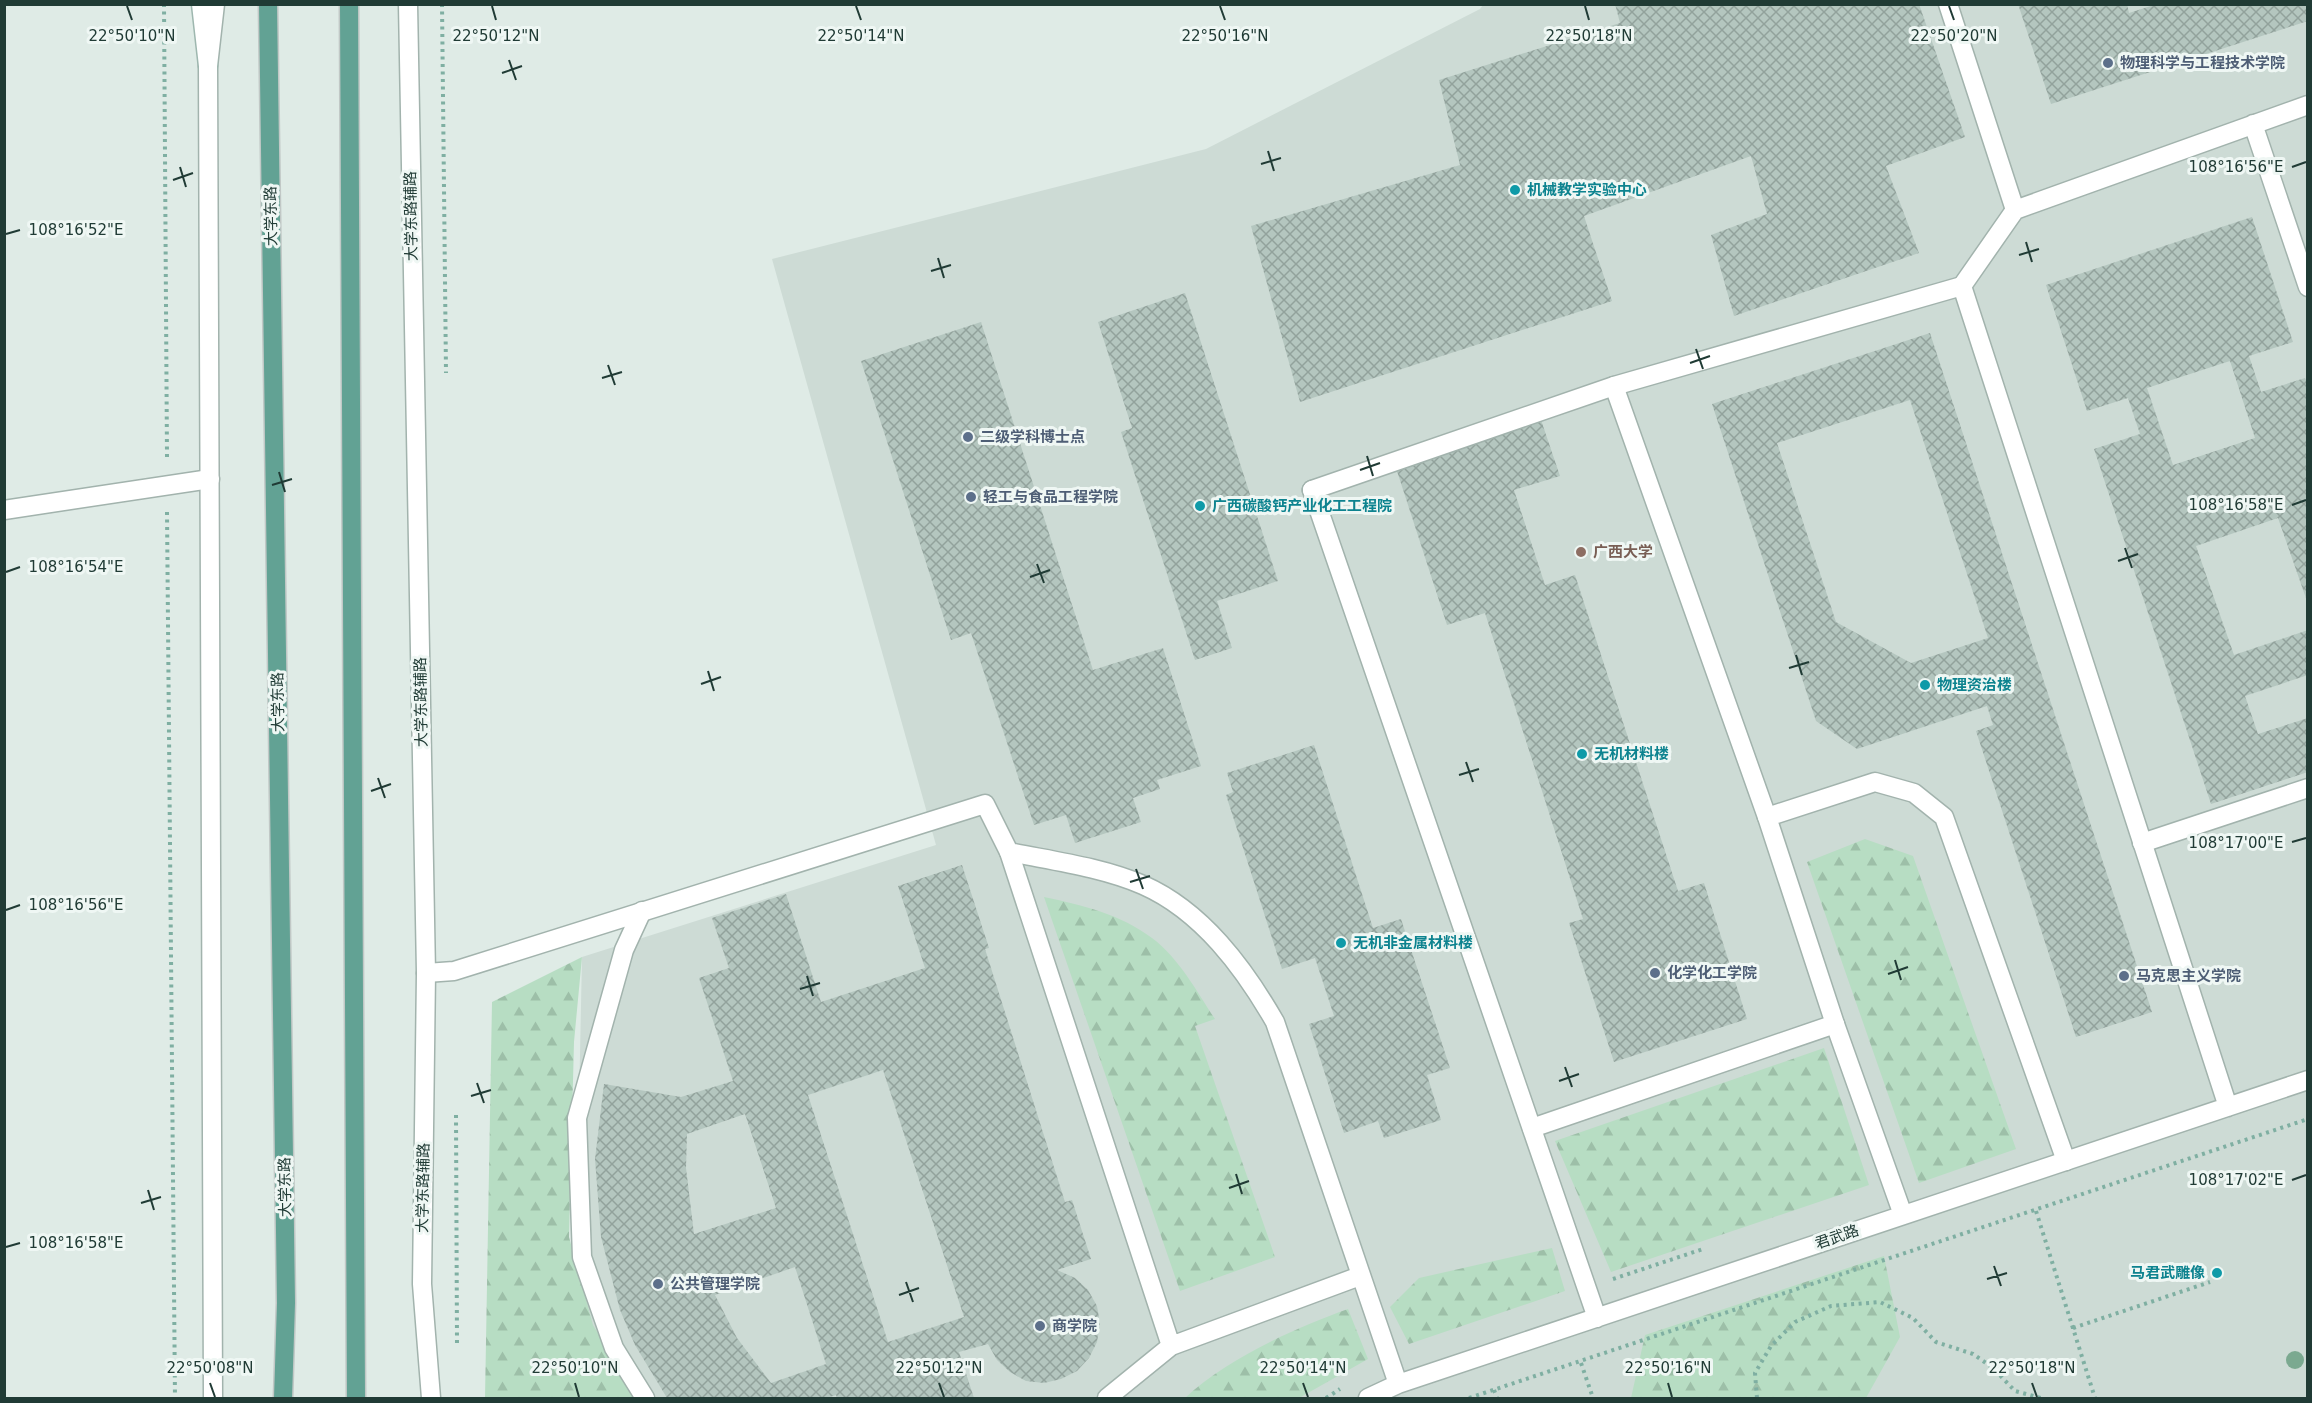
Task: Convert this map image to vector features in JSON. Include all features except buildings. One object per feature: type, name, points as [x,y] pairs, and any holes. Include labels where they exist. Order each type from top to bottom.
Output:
[{"type":"main road","name":"大学东路","points":[[268,4],[286,1303],[283,1398]]},
{"type":"main road","points":[[349,4],[356,1398]]},
{"type":"street","points":[[201,4],[208,66],[213,1398]]},
{"type":"street","points":[[208,66],[215,4]]},
{"type":"street","name":"大学东路辅路","points":[[408,4],[426,973],[422,1284],[431,1398]]},
{"type":"street","points":[[1948,4],[2015,210]]},
{"type":"street","points":[[1597,1318],[1312,490],[1614,386],[1962,286],[2015,210],[2307,105]]},
{"type":"street","points":[[2253,124],[2307,287]]},
{"type":"street","points":[[1962,286],[2228,1107]]},
{"type":"street","points":[[1614,386],[1767,817],[1835,1024],[1903,1215]]},
{"type":"street","points":[[4,510],[210,479]]},
{"type":"street","points":[[1767,817],[1875,782],[1914,793],[1944,817],[2066,1161]]},
{"type":"street","points":[[2142,843],[2307,788]]},
{"type":"street","points":[[426,973],[454,971],[985,804],[1009,852],[1171,1346]]},
{"type":"street","points":[[1009,852],[1089,869],[1143,885],[1179,907],[1209,934],[1249,976],[1275,1022],[1398,1384]]},
{"type":"street","points":[[642,911],[624,950],[577,1118],[582,1257],[614,1348],[645,1398]]},
{"type":"street","points":[[1532,1128],[1835,1024]]},
{"type":"street","name":"君武路","points":[[1368,1398],[1398,1384],[2307,1080]]},
{"type":"street","points":[[1107,1398],[1171,1346],[1360,1276]]},
{"type":"path","points":[[164,4],[176,1398]]},
{"type":"path","points":[[1469,1398],[1581,1363],[2307,1119]]},
{"type":"path","points":[[2036,1211],[2094,1398]]},
{"type":"path","points":[[2073,1328],[2210,1282]]},
{"type":"path","points":[[1757,1398],[1755,1373],[1771,1346],[1795,1322],[1831,1306],[1880,1302],[1912,1318],[1936,1342],[1973,1354],[1993,1368],[2015,1391],[2041,1398]]},
{"type":"path","points":[[1581,1363],[1593,1398]]},
{"type":"path","points":[[1494,1390],[1497,1398]]},
{"type":"shaded area","name":"广西大学","points":[[1483,5],[2307,5],[2307,1398],[573,1398],[582,957],[936,845],[772,259],[1206,149],[1480,9]]},
{"type":"green space","points":[[1865,839],[1913,856],[2016,1149],[1919,1183],[1807,862]]},
{"type":"green space","points":[[1044,897],[1086,907],[1114,917],[1152,938],[1179,965],[1215,1019],[1195,1026],[1275,1257],[1180,1291]]},
{"type":"green space","points":[[582,957],[574,1042],[569,1237],[593,1325],[637,1398],[485,1398],[492,1002]]},
{"type":"green space","points":[[1824,1048],[1869,1185],[1611,1272],[1555,1141]]},
{"type":"green space","points":[[1552,1248],[1565,1291],[1409,1344],[1390,1307],[1419,1278]]},
{"type":"green space","points":[[1884,1256],[1900,1337],[1866,1398],[1631,1398],[1645,1335]]},
{"type":"green space","points":[[1348,1309],[1368,1359],[1299,1398],[1185,1398],[1220,1370],[1262,1346],[1306,1325]]},
{"type":"place","name":"物理科学与工程技术学院","points":[[2108,63]]},
{"type":"place","name":"机械教学实验中心","points":[[1515,190]]},
{"type":"place","name":"二级学科博士点","points":[[968,437]]},
{"type":"place","name":"轻工与食品工程学院","points":[[971,497]]},
{"type":"place","name":"广西碳酸钙产业化工工程院","points":[[1200,506]]},
{"type":"place","name":"广西大学","points":[[1581,552]]},
{"type":"place","name":"物理资治楼","points":[[1925,685]]},
{"type":"place","name":"无机材料楼","points":[[1582,754]]},
{"type":"place","name":"无机非金属材料楼","points":[[1341,943]]},
{"type":"place","name":"化学化工学院","points":[[1655,973]]},
{"type":"place","name":"马克思主义学院","points":[[2124,976]]},
{"type":"place","name":"马君武雕像","points":[[2217,1273]]},
{"type":"place","name":"公共管理学院","points":[[658,1284]]},
{"type":"place","name":"商学院","points":[[1040,1326]]}]
